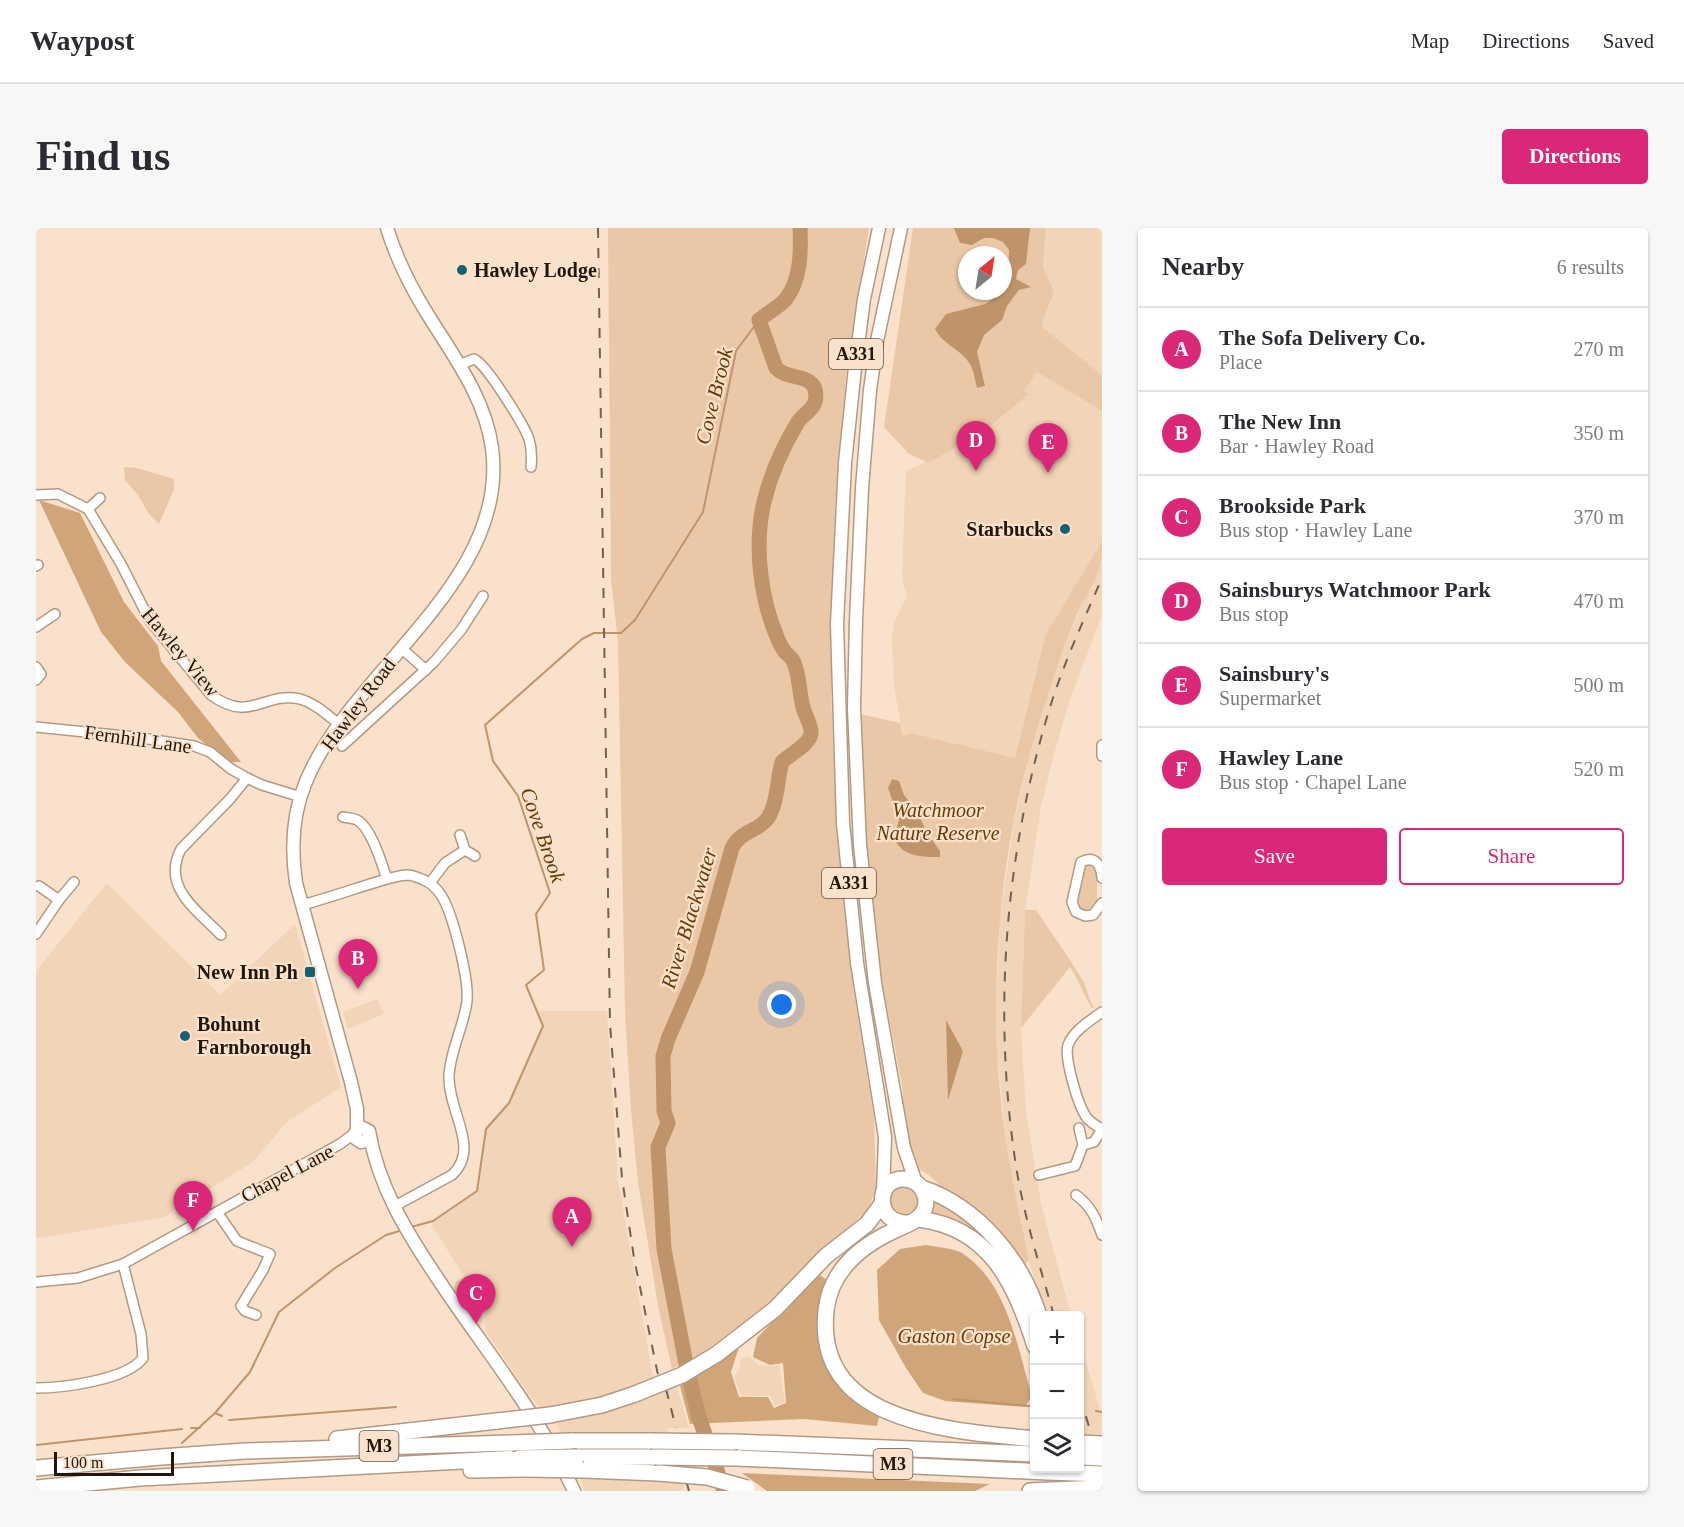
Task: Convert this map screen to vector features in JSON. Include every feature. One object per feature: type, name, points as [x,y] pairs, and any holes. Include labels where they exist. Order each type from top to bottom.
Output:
[{"type":"highway","points":[[1030,1332],[1016,1293],[990,1255],[964,1233],[942,1223],[913,1221],[902,1223],[891,1219],[884,1210],[882,1200],[885,1191],[894,1182],[906,1179],[958,1207],[996,1240],[1009,1255],[1024,1280],[1037,1311]]},
{"type":"highway","points":[[913,1221],[926,1204],[925,1193],[919,1186]]},
{"type":"highway","name":"M3","points":[[36,1468],[245,1451],[550,1415],[602,1405],[682,1375],[717,1354],[775,1309],[826,1256],[867,1224],[882,1200]]},
{"type":"highway","name":"M3","points":[[913,1221],[868,1244],[846,1264],[835,1281],[827,1306],[826,1332],[828,1347],[840,1372],[862,1397],[884,1411],[902,1418],[964,1432],[1030,1439]]},
{"type":"highway","name":"M3","points":[[245,1451],[571,1441],[734,1442],[1030,1455]]},
{"type":"highway","points":[[1084,1444],[1102,1444]]},
{"type":"highway","name":"M3","points":[[36,1488],[140,1478],[351,1466],[435,1470],[522,1463],[581,1463],[654,1457],[738,1458],[1102,1474]]},
{"type":"highway","points":[[1084,1457],[1102,1458]]},
{"type":"highway","points":[[1084,1458],[1093,1491]]},
{"type":"highway","name":"M3","points":[[581,1463],[707,1477],[750,1490]]},
{"type":"highway","points":[[1075,1473],[1080,1491]]},
{"type":"highway","points":[[1030,1491],[1102,1488]]},
{"type":"main road","name":"Hawley Road","points":[[387,228],[404,273],[459,364],[475,396],[489,436],[493,469],[489,504],[480,532],[463,567],[339,724],[318,756],[301,797],[294,824],[292,850],[296,883],[357,1109],[361,1135],[372,1152],[393,1207]]},
{"type":"main road","name":"A331","points":[[879,228],[864,299],[855,368],[845,463],[837,624],[843,823],[857,963],[885,1137],[882,1200]]},
{"type":"main road","name":"A331","points":[[901,228],[877,341],[870,390],[856,611],[854,719],[860,845],[878,1000],[904,1148],[919,1186]]},
{"type":"main road","points":[[393,1207],[412,1241],[545,1435],[574,1491]]},
{"type":"street","points":[[459,364],[474,359],[482,364],[513,409],[528,437],[532,453],[531,467]]},
{"type":"street","points":[[36,495],[58,494],[88,509],[100,498]]},
{"type":"street","name":"Hawley View","points":[[88,509],[111,545],[150,621],[211,695],[239,708],[258,706],[278,699],[300,699],[321,710],[339,724]]},
{"type":"street","name":"Hawley Road","points":[[342,746],[426,670],[461,630],[483,596]]},
{"type":"street","points":[[36,627],[55,614]]},
{"type":"street","name":"Hawley Road","points":[[401,648],[426,670]]},
{"type":"street","points":[[36,667],[41,674],[36,680]]},
{"type":"street","name":"Fernhill Lane","points":[[36,727],[135,737],[194,747],[210,752],[231,770],[247,778],[271,789],[301,797]]},
{"type":"street","points":[[1102,745],[1102,756]]},
{"type":"street","points":[[221,935],[181,893],[175,882],[173,870],[181,849],[235,794],[247,778]]},
{"type":"street","points":[[343,817],[357,820],[365,827],[378,852],[387,879]]},
{"type":"street","points":[[460,835],[465,850],[475,856]]},
{"type":"street","points":[[430,883],[445,863],[465,850]]},
{"type":"street","points":[[1102,878],[1101,869],[1095,860],[1081,862],[1072,902],[1076,912],[1085,916],[1092,915],[1102,903]]},
{"type":"street","points":[[302,905],[387,879],[411,875],[430,883],[438,890],[447,905],[467,976],[465,1013],[449,1078],[466,1154],[453,1175],[393,1207]]},
{"type":"street","points":[[36,934],[74,882]]},
{"type":"street","points":[[37,886],[59,900]]},
{"type":"street","points":[[1083,1145],[1094,1142],[1102,1129],[1084,1113],[1067,1058],[1068,1044],[1080,1029],[1102,1012]]},
{"type":"street","points":[[1039,1175],[1075,1166],[1083,1145],[1078,1128]]},
{"type":"street","name":"Chapel Lane","points":[[36,1282],[78,1278],[123,1264],[340,1144],[361,1135]]},
{"type":"street","points":[[1076,1195],[1094,1213],[1102,1235]]},
{"type":"street","points":[[217,1212],[237,1241],[272,1250],[266,1265],[241,1306],[245,1311],[256,1315]]},
{"type":"street","points":[[36,1388],[57,1388],[92,1382],[138,1366],[143,1359],[141,1334],[123,1264]]},
{"type":"shaded area","points":[[954,228],[1030,228],[1026,264],[1018,270],[1016,279],[1031,287],[1019,290],[1012,299],[1012,246],[1006,246],[1003,242],[993,238],[984,238],[972,245],[960,243]]},
{"type":"shaded area","points":[[1046,228],[1102,228],[1102,375],[1041,326],[1054,292],[1043,267]]},
{"type":"shaded area","points":[[991,300],[1012,300],[1002,320],[984,335],[977,352],[985,386],[977,388],[970,364],[935,329],[946,314],[985,304]]},
{"type":"shaded area","points":[[1037,372],[1102,411],[1102,541],[1045,636],[1015,758],[911,733],[903,736],[894,686],[892,637],[894,623],[907,595],[902,572],[906,471],[956,448],[1028,394],[1024,391]]},
{"type":"shaded area","points":[[1102,562],[1102,615],[1070,699],[1054,754],[1041,807],[1025,910],[1021,1028],[1026,1112],[1041,1204],[1070,1311],[1044,1311],[1013,1189],[1006,1139],[997,1051],[996,1012],[1000,920],[1014,822],[1028,761],[1053,676],[1075,620]]},
{"type":"shaded area","points":[[892,779],[899,781],[904,795],[917,811],[926,831],[940,851],[940,857],[908,853],[894,839],[899,820],[888,788]]},
{"type":"shaded area","name":"Bohunt Farnborough","points":[[107,883],[220,995],[295,924],[341,1087],[287,1122],[253,1162],[164,1217],[39,1238],[36,1236],[36,971]]},
{"type":"shaded area","points":[[377,999],[384,1014],[348,1029],[343,1012]]},
{"type":"shaded area","points":[[537,1011],[607,1011],[618,1180],[653,1377],[657,1392],[676,1384],[689,1428],[667,1428],[684,1487],[680,1491],[585,1491],[558,1426],[529,1395],[486,1331],[484,1307],[432,1226],[433,1221],[477,1190],[486,1129],[509,1103],[543,1026]]},
{"type":"shaded area","points":[[946,1020],[963,1051],[948,1100]]},
{"type":"shaded area","points":[[748,1356],[758,1365],[780,1364],[785,1402],[775,1406],[770,1395],[742,1398],[734,1377],[741,1366],[739,1360]]},
{"type":"shaded area","points":[[1084,1356],[1102,1416],[1102,1435],[1084,1433]]},
{"type":"green space","points":[[608,228],[869,228],[847,367],[835,505],[831,697],[838,846],[851,972],[874,1118],[876,1188],[869,1208],[754,1319],[672,1369],[658,1306],[638,1182],[625,1012],[618,642],[611,579]]},
{"type":"green space","points":[[913,228],[1046,228],[1043,267],[1054,292],[1041,326],[1102,375],[1102,411],[1037,372],[1024,391],[1029,394],[980,434],[928,463],[908,453],[884,427]]},
{"type":"green space","points":[[124,467],[137,468],[174,479],[174,489],[159,524],[125,480]]},
{"type":"green space","points":[[39,500],[80,513],[124,602],[158,646],[161,661],[241,762],[228,762],[198,738],[178,712],[125,662],[101,632]]},
{"type":"green space","name":"Watchmoor Nature Reserve","points":[[1102,541],[1101,563],[1068,637],[1030,754],[1013,826],[1002,900],[997,976],[997,1050],[1004,1129],[1029,1260],[1024,1266],[943,1192],[932,1178],[917,1169],[905,1127],[902,1085],[878,961],[864,843],[856,713],[900,723],[903,736],[911,733],[1015,758],[1045,636]]},
{"type":"green space","points":[[1089,863],[1097,868],[1097,906],[1095,909],[1086,911],[1078,908],[1076,901],[1085,865]]},
{"type":"green space","points":[[1025,910],[1036,910],[1083,981],[1094,1007],[1092,1008],[1089,1003],[1070,967],[1021,1028]]},
{"type":"green space","points":[[904,1186],[910,1187],[918,1195],[918,1207],[910,1215],[904,1216],[898,1215],[890,1207],[889,1201],[890,1195],[898,1187]]},
{"type":"green space","points":[[935,1198],[980,1230],[1004,1256],[1008,1270],[957,1223],[933,1213]]},
{"type":"green space","name":"Gaston Copse","points":[[926,1245],[962,1253],[978,1266],[990,1281],[1009,1317],[1030,1389],[1030,1399],[1025,1407],[945,1401],[923,1393],[879,1320],[877,1270],[900,1249]]},
{"type":"green space","points":[[818,1274],[827,1280],[819,1306],[824,1353],[845,1392],[879,1417],[877,1426],[804,1419],[690,1424],[680,1386],[739,1347],[731,1372],[739,1397],[768,1397],[774,1408],[786,1403],[783,1363],[770,1365],[753,1357],[757,1338]]},
{"type":"green space","points":[[473,1276],[483,1296],[476,1303],[466,1305],[454,1289],[456,1282],[464,1277]]},
{"type":"green space","points":[[742,1473],[990,1484],[975,1491],[767,1491]]},
{"type":"waterway","name":"River Blackwater","points":[[724,1491],[699,1417],[687,1369],[664,1249],[658,1147],[668,1123],[664,1111],[663,1056],[697,972],[732,848],[740,838],[768,818],[776,798],[782,762],[803,746],[811,734],[796,668],[779,641],[766,605],[759,553],[761,518],[774,471],[792,432],[813,406],[816,398],[812,384],[804,379],[785,374],[776,368],[759,320],[786,299],[795,283],[799,265],[800,228]]},
{"type":"waterway","name":"Cove Brook","points":[[411,1227],[433,1221],[477,1191],[486,1129],[509,1103],[543,1026],[526,985],[544,970],[536,914],[550,893],[518,796],[493,761],[485,725],[582,639],[594,633],[621,633],[635,620],[703,512],[736,351],[759,320]]},
{"type":"waterway","name":"Cove Brook","points":[[182,1443],[215,1413],[250,1372],[279,1312],[335,1268],[386,1235],[403,1230]]},
{"type":"waterway","points":[[953,1399],[1029,1406]]},
{"type":"waterway","points":[[229,1420],[396,1407]]},
{"type":"waterway","points":[[1096,1411],[1102,1412]]},
{"type":"waterway","points":[[215,1413],[222,1416]]},
{"type":"waterway","name":"Cove Brook","points":[[191,1428],[200,1428]]},
{"type":"waterway","points":[[36,1445],[182,1429]]},
{"type":"railway","points":[[598,228],[610,1024],[622,1178],[634,1258],[658,1375]]},
{"type":"railway","points":[[1053,1311],[1019,1185],[1009,1110],[1004,997],[1007,940],[1012,884],[1032,772],[1059,682],[1102,578]]},
{"type":"railway","points":[[666,1389],[676,1428]]},
{"type":"railway","points":[[1084,1410],[1102,1469]]},
{"type":"railway","points":[[687,1484],[689,1491]]},
{"type":"place","name":"Hawley Lodge","points":[[462,270]]},
{"type":"place","name":"Sainsburys Watchmoor Park","points":[[976,471]]},
{"type":"place","name":"Sainsbury's","points":[[1048,473]]},
{"type":"place","name":"Starbucks","points":[[1065,529]]},
{"type":"place","name":"New Inn Ph","points":[[310,972]]},
{"type":"place","name":"The New Inn","points":[[358,989]]},
{"type":"place","name":"Bohunt Farnborough","points":[[185,1036]]},
{"type":"place","name":"Hawley Lane","points":[[193,1231]]},
{"type":"place","name":"The Sofa Delivery Co.","points":[[572,1247]]},
{"type":"place","name":"Brookside Park","points":[[476,1324]]}]
